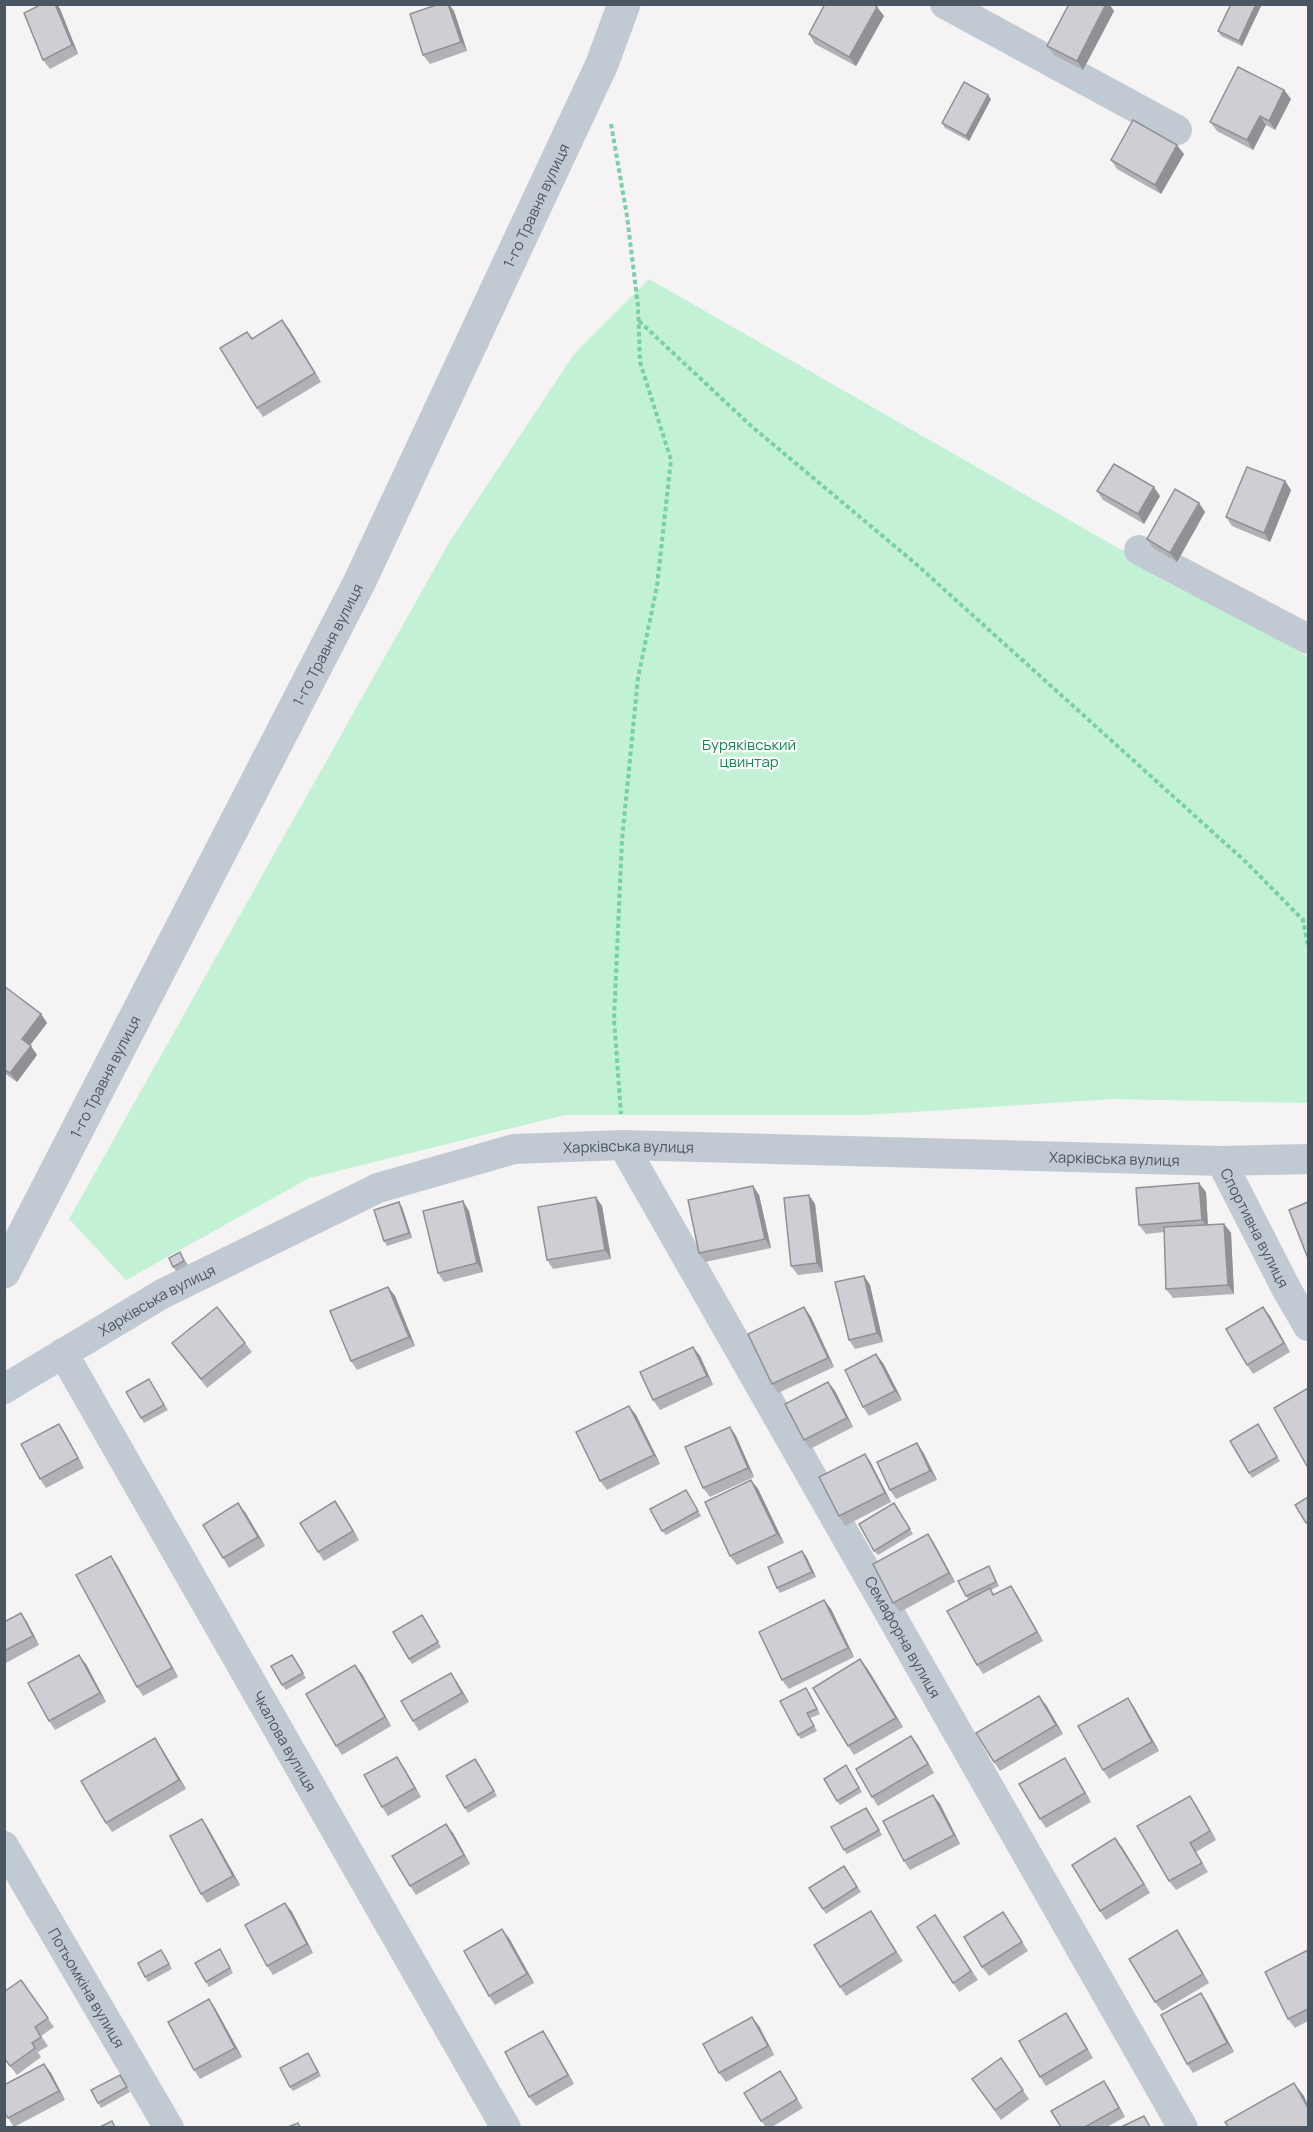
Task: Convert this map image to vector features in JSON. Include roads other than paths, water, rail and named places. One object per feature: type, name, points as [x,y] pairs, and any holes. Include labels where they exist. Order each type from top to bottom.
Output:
[{"type":"street","name":"1-го Травня вулиця","points":[[4,1272],[360,581],[602,64],[624,4]]},
{"type":"street","points":[[945,4],[1177,130]]},
{"type":"street","points":[[1139,550],[1308,639]]},
{"type":"street","name":"Харківська вулиця","points":[[4,1389],[162,1294],[378,1188],[514,1149],[623,1145],[1221,1161],[1308,1159]]},
{"type":"street","name":"Семафорна вулиця","points":[[623,1145],[1183,2127]]},
{"type":"street","name":"Спортивна вулиця","points":[[1221,1161],[1308,1326]]},
{"type":"street","name":"Чкалова вулиця","points":[[63,1353],[506,2127]]},
{"type":"street","name":"Потьомкіна вулиця","points":[[4,1846],[169,2127]]},
{"type":"park label","name":"Буряківський цвинтар","points":[[749,752]]}]
